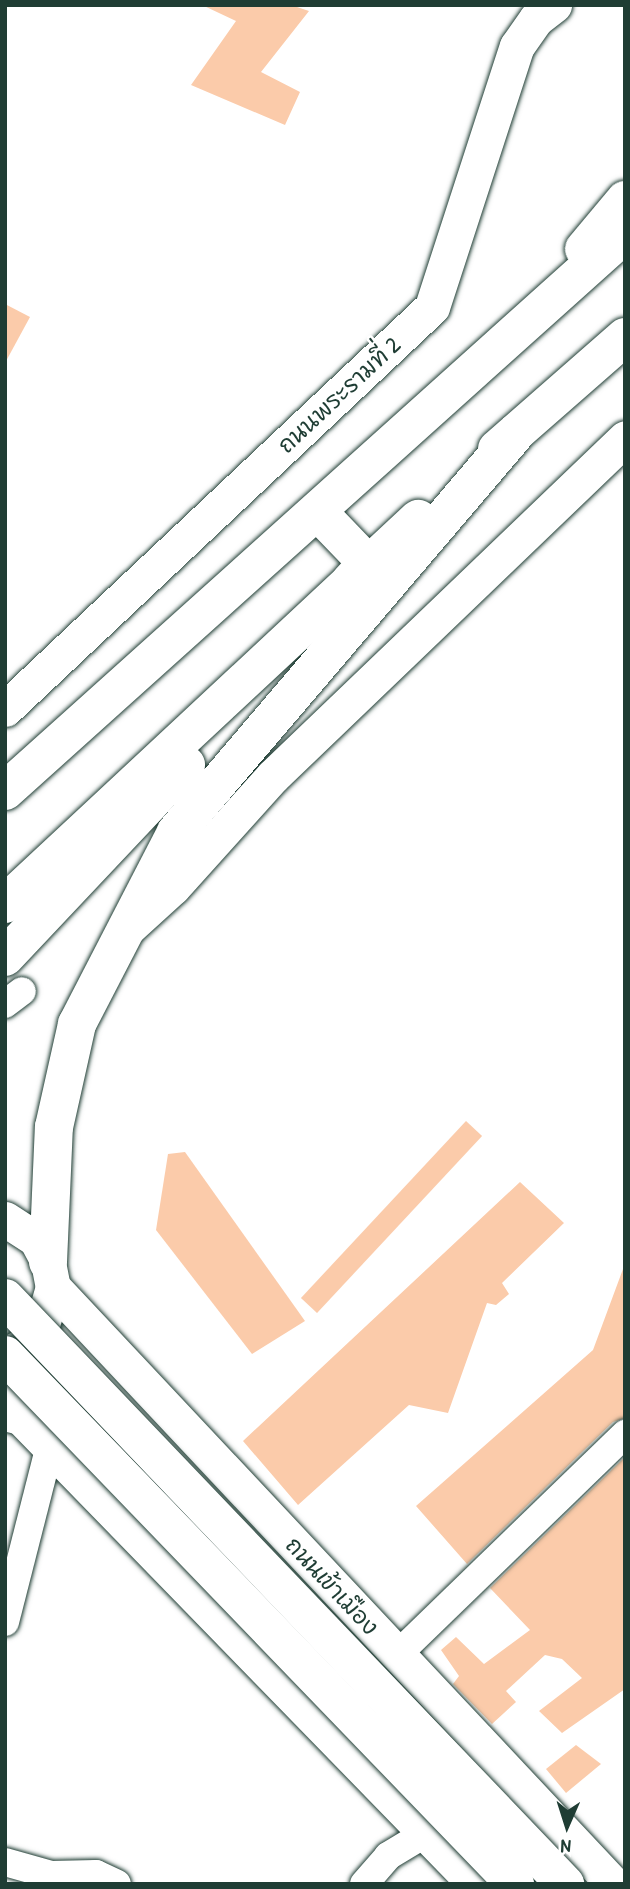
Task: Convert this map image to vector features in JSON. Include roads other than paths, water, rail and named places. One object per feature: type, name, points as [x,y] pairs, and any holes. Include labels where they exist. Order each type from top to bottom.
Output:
[{"type":"highway","points":[[529,320],[625,200]]},
{"type":"highway","points":[[5,791],[625,234]]},
{"type":"highway","points":[[5,904],[367,563],[625,337]]},
{"type":"highway","points":[[51,1274],[54,1127],[77,1024],[118,937],[176,832],[516,433]]},
{"type":"highway","points":[[318,512],[367,563]]},
{"type":"highway","points":[[5,957],[127,830],[367,563]]},
{"type":"highway","points":[[5,767],[114,692]]},
{"type":"highway","points":[[5,1298],[565,1884]]},
{"type":"highway","points":[[5,1355],[515,1884]]},
{"type":"main road","name":"ถนนพระรามที่ 2","points":[[5,709],[432,307],[517,46],[548,7]]},
{"type":"main road","points":[[118,937],[173,887],[273,776],[625,438]]},
{"type":"main road","name":"ถนนเข้าเมือง","points":[[5,1219],[36,1239],[51,1274],[397,1656],[613,1884]]},
{"type":"main road","points":[[5,1355],[26,1344],[41,1328],[51,1274]]},
{"type":"main road","points":[[10,1410],[50,1446],[428,1832],[475,1884]]},
{"type":"street","points":[[397,1656],[625,1434]]},
{"type":"street","points":[[5,1622],[50,1446]]},
{"type":"street","points":[[364,1884],[388,1856],[428,1832]]},
{"type":"street","points":[[5,1862],[51,1875],[96,1874],[117,1884]]}]
